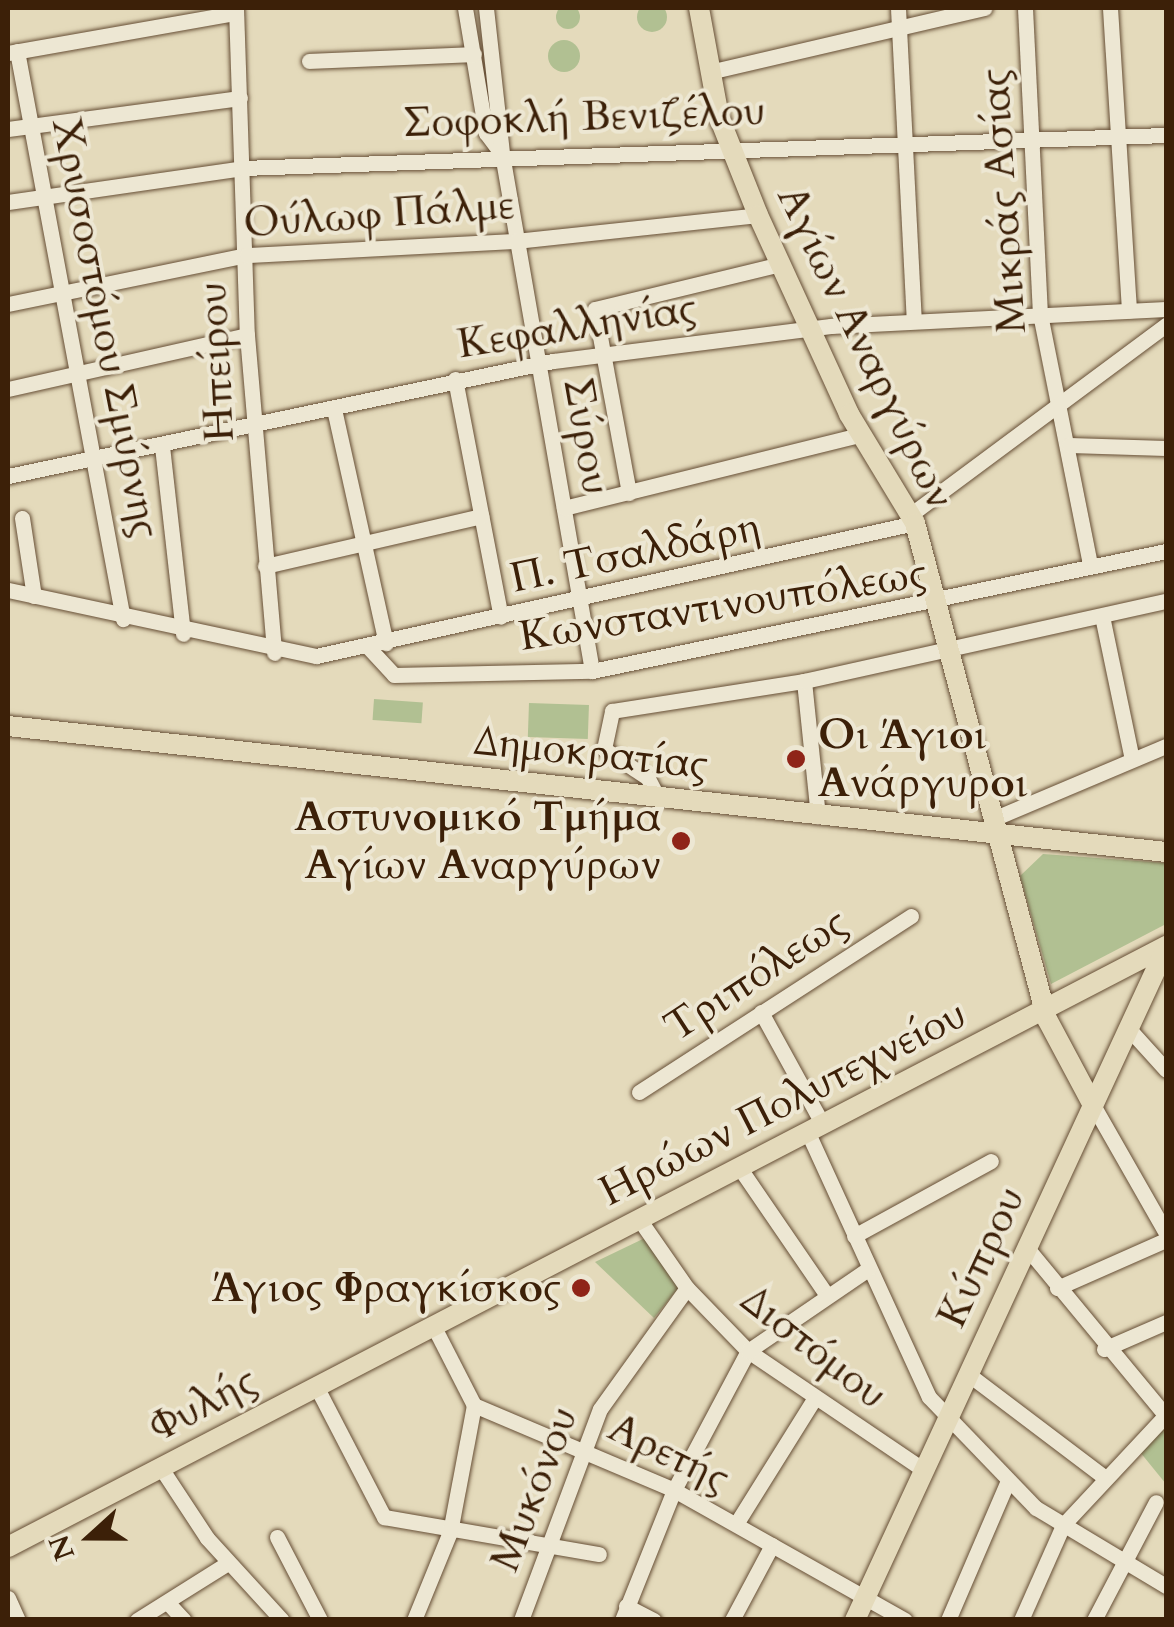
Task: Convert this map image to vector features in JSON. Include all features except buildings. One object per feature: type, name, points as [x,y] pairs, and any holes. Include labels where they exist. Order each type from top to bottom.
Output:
[{"type":"main road","name":"Αγίων Αναργύρων","points":[[698,8],[728,145],[862,434],[912,519],[944,650],[1044,1010],[1093,1105]]},
{"type":"main road","name":"Δημοκρατίας","points":[[8,726],[818,816],[995,827],[1166,852]]},
{"type":"main road","name":"Ηρώων Πολυτεχνείου","points":[[434,1327],[1166,947]]},
{"type":"main road","name":"Κύπρου","points":[[854,1620],[1166,947]]},
{"type":"main road","points":[[1106,978],[1141,1004]]},
{"type":"main road","name":"Φυλής","points":[[8,1547],[434,1327]]},
{"type":"street","name":"Σύρου","points":[[465,8],[486,133],[502,154]]},
{"type":"street","name":"Σύρου","points":[[486,8],[502,154],[592,671]]},
{"type":"street","points":[[898,8],[914,322]]},
{"type":"street","points":[[709,72],[985,8]]},
{"type":"street","name":"Μικράς Ασίας","points":[[1025,8],[1040,314],[1062,403],[1090,565]]},
{"type":"street","points":[[1110,8],[1129,310]]},
{"type":"street","points":[[12,52],[236,10]]},
{"type":"street","name":"Ηπείρου","points":[[236,10],[247,335],[274,653]]},
{"type":"street","name":"Χρυσοστόμου Σμύρνης","points":[[12,52],[96,459],[123,619]]},
{"type":"street","points":[[309,61],[474,54]]},
{"type":"street","points":[[8,129],[240,98]]},
{"type":"street","name":"Σοφοκλή Βενιζέλου","points":[[8,202],[243,168],[728,145],[1166,135]]},
{"type":"street","name":"Ούλωφ Πάλμε","points":[[8,304],[247,255],[516,241],[758,215]]},
{"type":"street","points":[[629,493],[603,355],[599,304],[781,264]]},
{"type":"street","name":"Κεφαλληνίας","points":[[8,476],[253,428],[455,379],[538,364],[810,328],[1166,310]]},
{"type":"street","points":[[912,519],[1166,325]]},
{"type":"street","points":[[8,389],[247,335]]},
{"type":"street","points":[[455,379],[502,618]]},
{"type":"street","points":[[334,409],[386,643]]},
{"type":"street","points":[[564,508],[862,434]]},
{"type":"street","points":[[1069,445],[1166,448]]},
{"type":"street","points":[[162,446],[184,634]]},
{"type":"street","points":[[265,566],[481,516]]},
{"type":"street","points":[[22,518],[34,596]]},
{"type":"street","name":"Π. Τσαλδάρη","points":[[368,647],[912,519]]},
{"type":"street","name":"Κωνσταντινουπόλεως","points":[[368,647],[394,676],[592,671],[933,606],[1090,565],[1166,551]]},
{"type":"street","points":[[8,590],[274,653],[368,647]]},
{"type":"street","name":"Κωνσταντινουπόλεως","points":[[658,798],[648,778],[604,749],[608,714],[804,681],[1166,601]]},
{"type":"street","points":[[1102,616],[1132,759]]},
{"type":"street","points":[[804,681],[818,816]]},
{"type":"street","points":[[995,827],[1166,746]]},
{"type":"street","name":"Τριπόλεως","points":[[639,1092],[911,916]]},
{"type":"street","name":"Διστόμου","points":[[761,1012],[815,1129],[868,1269],[948,1418],[1008,1481],[1063,1525],[1166,1586]]},
{"type":"street","points":[[1130,1030],[1148,1040],[1166,1070]]},
{"type":"street","points":[[1093,1105],[1166,1233]]},
{"type":"street","points":[[854,1236],[992,1161]]},
{"type":"street","points":[[739,1167],[826,1294]]},
{"type":"street","name":"Διστόμου","points":[[639,1219],[687,1288],[748,1351],[924,1470]]},
{"type":"street","points":[[1058,1288],[1166,1240]]},
{"type":"street","points":[[1021,1620],[1063,1525],[1166,1415],[1104,1349],[1026,1248]]},
{"type":"street","points":[[654,1620],[624,1613],[674,1490],[748,1351],[826,1294],[868,1269]]},
{"type":"street","name":"Μυκόνου","points":[[521,1620],[581,1449],[687,1288]]},
{"type":"street","points":[[1104,1349],[1166,1322]]},
{"type":"street","points":[[414,1620],[450,1532],[474,1405],[434,1327]]},
{"type":"street","points":[[968,1374],[1104,1477]]},
{"type":"street","points":[[316,1386],[384,1518],[598,1554]]},
{"type":"street","points":[[736,1524],[814,1399]]},
{"type":"street","name":"Αρετής","points":[[474,1405],[674,1490],[904,1620]]},
{"type":"street","points":[[162,1468],[228,1563],[282,1620]]},
{"type":"street","points":[[948,1620],[1008,1481]]},
{"type":"street","points":[[1094,1620],[1122,1560],[1156,1502]]},
{"type":"street","points":[[277,1537],[320,1620]]},
{"type":"street","points":[[732,1620],[772,1545]]},
{"type":"street","points":[[136,1620],[228,1563]]},
{"type":"street","points":[[8,1598],[18,1620]]},
{"type":"street","points":[[168,1603],[184,1620]]},
{"type":"green space","points":[[652,2],[666,11],[667,17],[658,31],[652,32],[638,23],[637,17],[646,3]]},
{"type":"green space","points":[[568,5],[577,8],[577,26],[568,29],[559,26],[556,17],[559,8]]},
{"type":"green space","points":[[564,40],[575,45],[580,56],[575,67],[564,72],[553,67],[548,56],[553,45]]},
{"type":"green space","points":[[374,699],[423,702],[421,723],[373,720]]},
{"type":"green space","points":[[529,703],[589,705],[588,739],[528,737]]},
{"type":"green space","points":[[1043,854],[1166,863],[1166,924],[1051,984],[1020,876]]},
{"type":"green space","points":[[647,1237],[680,1286],[654,1318],[595,1262]]},
{"type":"green space","points":[[1166,1425],[1166,1484],[1140,1452]]},
{"type":"place","name":"Οι Άγιοι Ανάργυροι","points":[[796,759]]},
{"type":"place","name":"Αστυνομικό Τμήμα Αγίων Αναργύρων","points":[[681,841]]},
{"type":"place","name":"Άγιος Φραγκίσκος","points":[[581,1288]]}]
